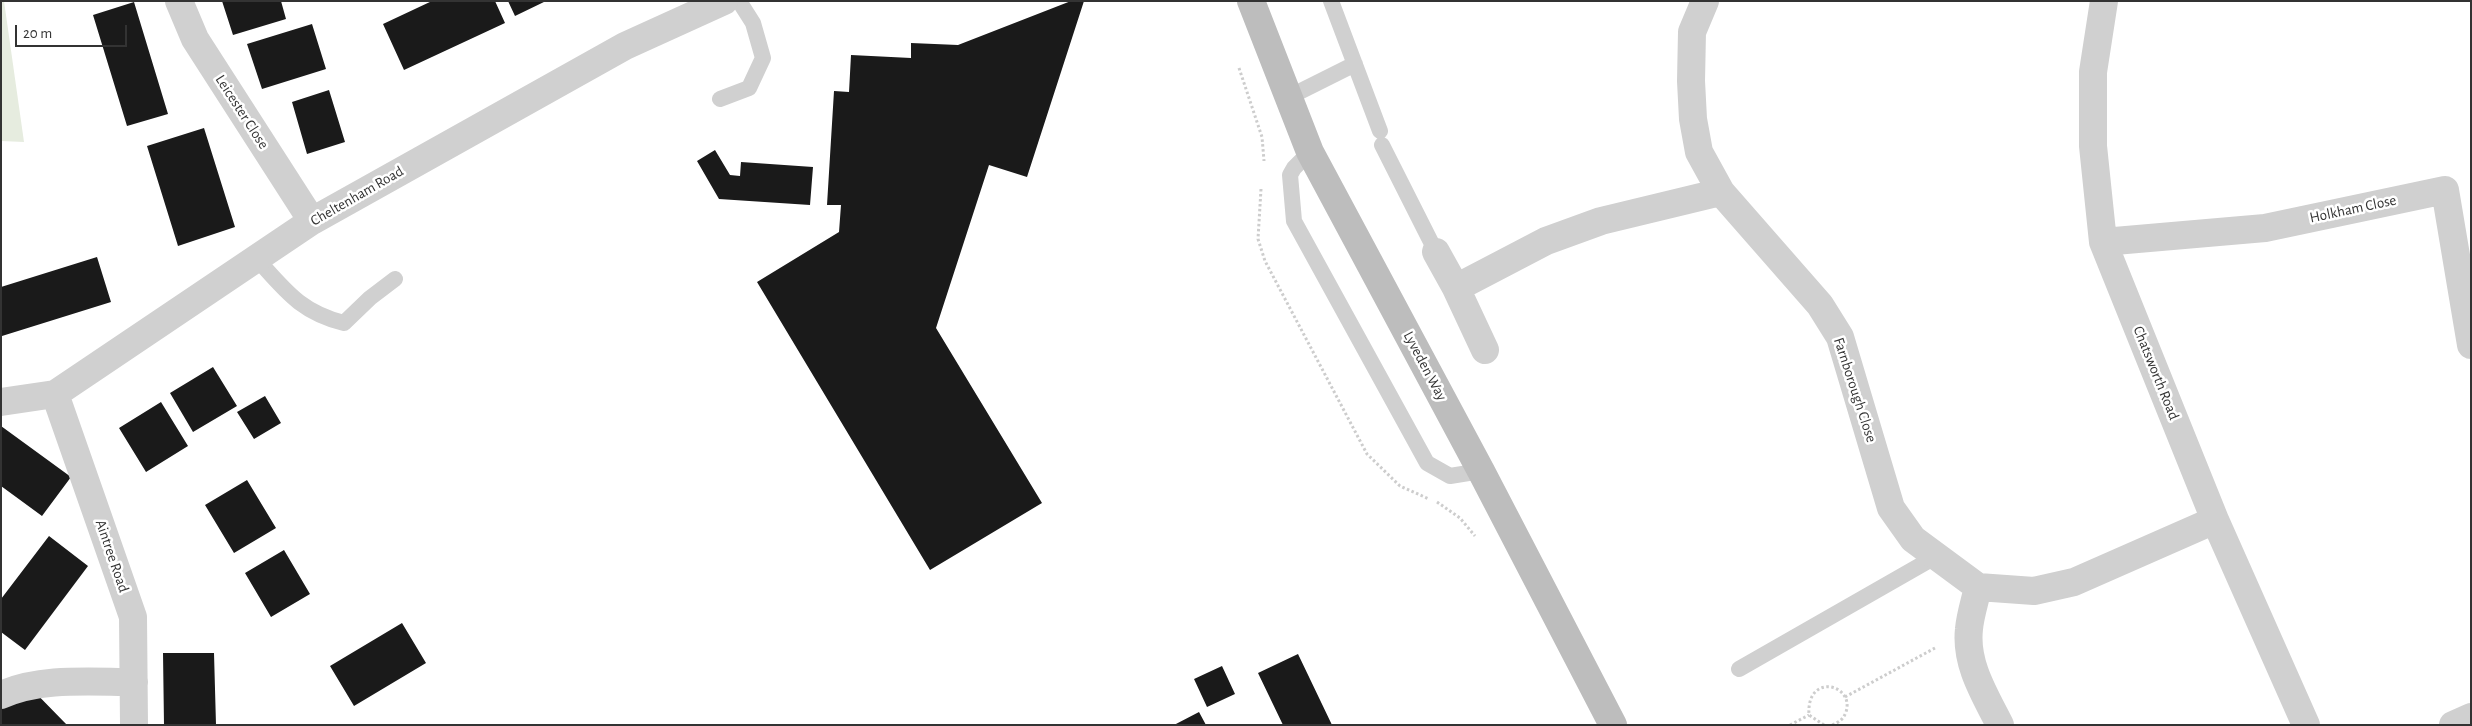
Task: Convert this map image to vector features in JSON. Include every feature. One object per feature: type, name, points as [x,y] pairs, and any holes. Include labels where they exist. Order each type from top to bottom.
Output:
[{"type":"street","name":"Leicester Close","points":[[178,1],[195,39],[312,220]]},
{"type":"street","name":"Cheltenham Road","points":[[1,402],[55,394],[312,220],[625,46],[672,12],[724,1]]},
{"type":"street","name":"Lyveden Way","points":[[1251,1],[1287,98],[1310,152],[1481,471],[1613,725]]},
{"type":"street","name":"Farnborough Close","points":[[1705,1],[1692,32],[1691,81],[1693,119],[1699,152],[1721,192],[1820,305],[1840,337],[1891,508],[1913,539],[1978,587]]},
{"type":"street","name":"Chatsworth Road","points":[[2104,1],[2093,72],[2093,146],[2103,242],[2215,520],[2306,725]]},
{"type":"street","name":"Holkham Close","points":[[2103,242],[2265,228],[2445,190],[2471,345]]},
{"type":"street","points":[[1456,288],[1546,241],[1601,221],[1721,192]]},
{"type":"street","points":[[1436,252],[1456,288],[1485,350]]},
{"type":"street","name":"Aintree Road","points":[[55,394],[133,617],[134,725]]},
{"type":"street","points":[[2000,725],[1975,673],[1971,660],[1969,630],[1978,587],[2034,591],[2074,582],[2215,520]]},
{"type":"street","points":[[1,695],[18,687],[66,682],[134,682]]},
{"type":"street","points":[[2452,725],[2471,717]]},
{"type":"lane","points":[[720,100],[749,88],[763,58],[753,23],[739,1]]},
{"type":"lane","points":[[1331,1],[1381,138],[1436,252]]},
{"type":"lane","points":[[1287,98],[1355,64]]},
{"type":"lane","points":[[1310,152],[1294,168],[1290,175],[1294,220],[1427,463],[1450,476],[1481,471]]},
{"type":"lane","points":[[256,258],[294,300],[323,318],[344,323],[370,298],[395,280]]},
{"type":"lane","points":[[1739,669],[1936,557]]},
{"type":"path","points":[[1845,697],[1969,630]]},
{"type":"path","points":[[1824,725],[1809,714],[1808,702],[1813,693],[1820,688],[1830,686],[1838,689],[1845,697],[1848,706],[1845,715],[1839,722],[1832,725]]},
{"type":"path","points":[[1790,725],[1809,714]]},
{"type":"shaded area","points":[[1,1],[4,1],[24,142],[1,141]]},
{"type":"building","points":[[222,1],[281,1],[286,19],[233,35]]},
{"type":"building","points":[[432,1],[495,1],[505,23],[404,70],[383,24]]},
{"type":"building","points":[[508,1],[546,1],[515,16]]},
{"type":"building","points":[[1071,1],[1084,1],[1027,177],[989,165],[936,328],[1042,503],[930,570],[757,282],[839,232],[841,205],[827,205],[834,91],[849,92],[851,55],[911,58],[911,43],[958,45]]},
{"type":"building","points":[[134,2],[168,114],[127,126],[93,15]]},
{"type":"building","points":[[312,24],[326,69],[262,89],[247,44]]},
{"type":"building","points":[[329,90],[345,142],[307,154],[292,102]]},
{"type":"building","points":[[204,128],[235,227],[178,246],[147,146]]},
{"type":"building","points":[[715,150],[730,175],[740,176],[741,162],[813,167],[810,205],[719,199],[697,161]]},
{"type":"building","points":[[97,257],[111,302],[2,336],[1,287]]},
{"type":"building","points":[[213,367],[237,406],[193,432],[170,393]]},
{"type":"building","points":[[265,396],[281,423],[254,439],[237,412]]},
{"type":"building","points":[[161,402],[188,446],[146,472],[119,428]]},
{"type":"building","points":[[1,426],[71,477],[42,516],[1,486]]},
{"type":"building","points":[[247,480],[276,528],[234,553],[205,505]]},
{"type":"building","points":[[49,536],[88,566],[25,650],[1,632],[1,599]]},
{"type":"building","points":[[284,550],[310,594],[271,617],[245,573]]},
{"type":"building","points":[[402,623],[426,663],[354,706],[330,666]]},
{"type":"building","points":[[163,653],[214,653],[216,725],[164,725]]},
{"type":"building","points":[[1298,654],[1332,725],[1283,725],[1258,673]]},
{"type":"building","points":[[1222,666],[1235,694],[1207,707],[1194,679]]},
{"type":"building","points":[[24,681],[67,725],[1,725],[1,703]]},
{"type":"building","points":[[1199,712],[1206,725],[1174,725]]}]
